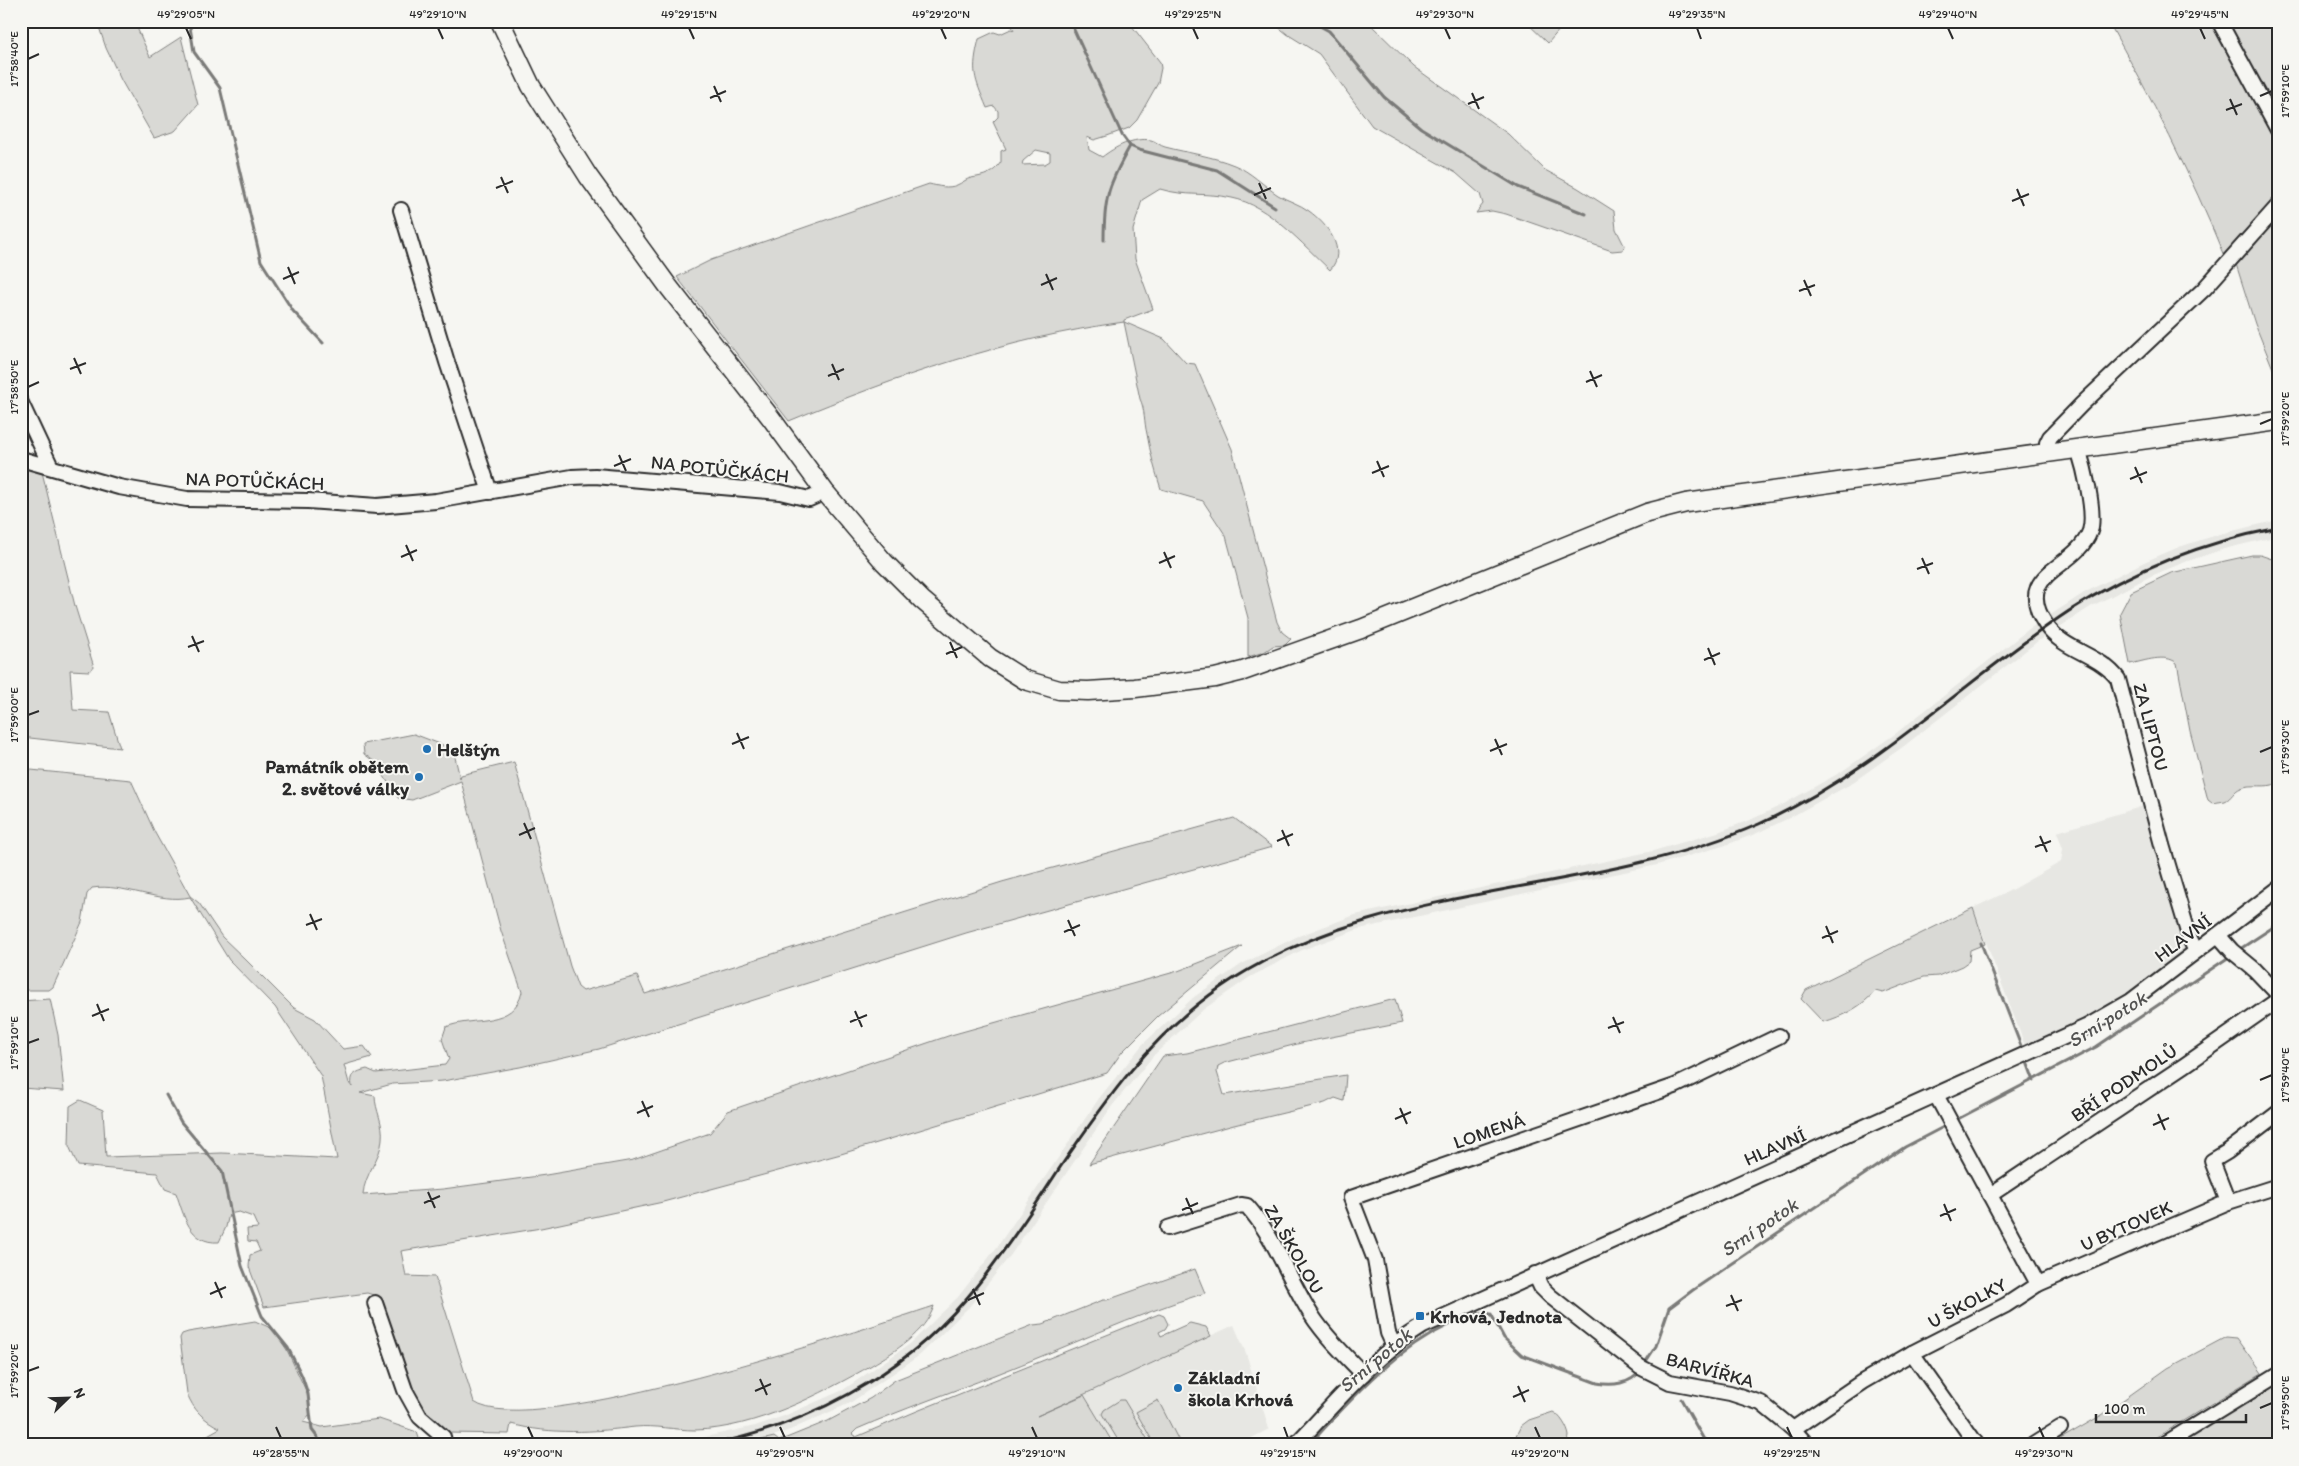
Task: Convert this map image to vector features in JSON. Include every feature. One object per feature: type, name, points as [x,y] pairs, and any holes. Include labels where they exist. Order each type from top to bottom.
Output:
[{"type":"main road","points":[[500,21],[521,68],[545,111],[645,256],[866,542],[908,586],[996,662],[1013,674],[1036,684],[1059,690],[1088,691],[1135,688],[1215,678],[1273,662],[1377,623],[1616,526],[1674,506],[1712,498],[2278,421]]},
{"type":"street","points":[[2219,21],[2278,130]]},
{"type":"street","points":[[2046,452],[2050,437],[2082,404],[2204,289],[2278,206]]},
{"type":"street","points":[[401,210],[447,362],[490,492]]},
{"type":"street","points":[[21,403],[51,467]]},
{"type":"street","name":"ZA LIPTOU","points":[[2078,448],[2092,514],[2090,530],[2077,550],[2040,581],[2036,591],[2039,614],[2052,632],[2066,644],[2111,670],[2118,679],[2162,845],[2190,939],[2196,951]]},
{"type":"street","name":"NA POTŮČKÁCH","points":[[21,459],[119,487],[187,499],[377,506],[436,501],[572,477],[595,476],[780,492],[809,499],[826,492]]},
{"type":"street","name":"HLAVNÍ","points":[[1295,1445],[1362,1374],[1394,1346],[1431,1322],[1534,1274],[2050,1045],[2106,1017],[2131,1001],[2278,889]]},
{"type":"street","points":[[2218,935],[2278,994]]},
{"type":"street","name":"BŘÍ PODMOLŮ","points":[[1990,1195],[2185,1065],[2278,1000]]},
{"type":"street","name":"LOMENÁ","points":[[1394,1346],[1388,1333],[1375,1260],[1352,1198],[1675,1086],[1779,1036]]},
{"type":"street","points":[[1936,1095],[2038,1284]]},
{"type":"street","points":[[2228,1202],[2212,1161],[2227,1152],[2278,1113]]},
{"type":"street","name":"U BYTOVEK","points":[[2038,1284],[2228,1202],[2278,1186]]},
{"type":"street","name":"ZA ŠKOLOU","points":[[1168,1228],[1241,1205],[1247,1206],[1275,1246],[1306,1306],[1322,1331],[1362,1374]]},
{"type":"street","name":"BARVÍŘKA","points":[[1534,1274],[1544,1290],[1556,1301],[1644,1369],[1670,1382],[1730,1393],[1761,1403],[1793,1429],[1807,1445]]},
{"type":"street","name":"U ŠKOLKY","points":[[1793,1429],[1862,1382],[1912,1353],[2006,1305],[2038,1284]]},
{"type":"street","points":[[375,1303],[405,1390],[420,1417],[443,1437],[445,1445]]},
{"type":"street","points":[[1912,1353],[1977,1445]]},
{"type":"street","points":[[2163,1445],[2278,1375]]},
{"type":"street","points":[[2033,1445],[2060,1428]]},
{"type":"shaded area","points":[[97,21],[134,21],[150,57],[181,37],[198,105],[175,131],[154,138],[121,80],[106,48]]},
{"type":"shaded area","points":[[1009,21],[1128,21],[1160,62],[1161,68],[1158,83],[1137,120],[1129,128],[1094,140],[1087,137],[1089,150],[1102,157],[1131,141],[1144,139],[1155,141],[1163,146],[1217,159],[1240,168],[1278,195],[1316,216],[1333,238],[1337,254],[1335,262],[1330,270],[1285,227],[1246,202],[1223,196],[1179,193],[1160,189],[1142,200],[1133,230],[1135,259],[1153,309],[1124,320],[1124,322],[1081,329],[996,348],[912,374],[789,421],[677,277],[711,260],[929,184],[950,187],[991,172],[1001,162],[1001,151],[1006,149],[993,122],[998,117],[998,111],[994,106],[987,108],[979,89],[975,74],[975,59],[979,39],[994,32],[1000,34],[1011,29],[1014,30]],"holes":[[[1036,150],[1050,153],[1050,161],[1045,164],[1022,165],[1023,161]]]},
{"type":"shaded area","points":[[1271,21],[1367,21],[1414,67],[1508,134],[1545,170],[1614,211],[1616,229],[1624,245],[1623,250],[1612,251],[1506,214],[1492,211],[1476,213],[1483,204],[1480,194],[1456,173],[1372,126],[1319,54],[1287,34]]},
{"type":"shaded area","points":[[1525,21],[1567,21],[1548,43]]},
{"type":"shaded area","points":[[2108,21],[2211,21],[2275,137],[2278,147],[2278,198],[2224,256],[2170,137]]},
{"type":"shaded area","points":[[2222,21],[2278,21],[2278,127]]},
{"type":"shaded area","points":[[2278,216],[2278,381],[2255,324],[2236,264],[2238,259]]},
{"type":"shaded area","points":[[1124,322],[1164,339],[1186,363],[1195,364],[1232,449],[1277,622],[1282,632],[1291,639],[1285,645],[1273,646],[1264,652],[1248,657],[1248,618],[1226,536],[1203,501],[1161,489],[1151,455]]},
{"type":"shaded area","points":[[21,465],[42,472],[75,606],[94,667],[89,671],[70,670],[73,710],[109,712],[120,748],[21,737]]},
{"type":"shaded area","points":[[2278,520],[2278,536],[2224,549],[2185,562],[2151,576],[2092,606],[2038,641],[1904,746],[1849,785],[1789,818],[1755,834],[1723,846],[1657,865],[1359,929],[1302,950],[1250,977],[1204,1009],[1154,1055],[1112,1106],[1010,1256],[969,1307],[920,1355],[850,1403],[790,1430],[759,1441],[744,1445],[632,1445],[691,1440],[755,1426],[784,1416],[843,1390],[910,1344],[958,1297],[997,1247],[1100,1097],[1143,1044],[1194,997],[1242,964],[1296,937],[1355,915],[1653,851],[1718,832],[1750,820],[1782,805],[1841,772],[1895,734],[2029,629],[2084,593],[2144,562],[2179,547],[2220,534]]},
{"type":"shaded area","points":[[2252,555],[2260,555],[2278,561],[2278,783],[2269,786],[2250,786],[2238,789],[2225,801],[2212,803],[2208,800],[2190,731],[2177,663],[2161,658],[2130,664],[2120,613],[2131,592],[2171,573]]},
{"type":"shaded area","points":[[414,734],[453,749],[460,778],[461,775],[514,762],[570,966],[578,987],[583,991],[637,976],[645,994],[1002,882],[1234,818],[1272,847],[966,933],[599,1049],[520,1067],[443,1081],[392,1084],[360,1093],[375,1096],[382,1133],[379,1153],[366,1180],[363,1195],[443,1189],[546,1175],[633,1160],[710,1133],[728,1111],[951,1035],[1178,971],[1242,946],[1158,1016],[1122,1052],[1107,1073],[841,1154],[663,1202],[541,1228],[401,1251],[406,1276],[435,1277],[474,1402],[507,1410],[559,1407],[624,1395],[697,1378],[839,1337],[934,1306],[924,1325],[916,1333],[872,1365],[787,1408],[741,1424],[695,1430],[643,1427],[573,1432],[541,1430],[511,1424],[509,1434],[449,1433],[435,1418],[420,1407],[409,1386],[377,1296],[367,1293],[264,1307],[249,1267],[250,1255],[260,1251],[256,1242],[248,1241],[247,1229],[258,1228],[253,1217],[239,1212],[229,1214],[226,1227],[219,1242],[209,1241],[194,1233],[185,1219],[176,1193],[165,1189],[157,1173],[78,1166],[69,1146],[70,1106],[80,1100],[103,1110],[106,1157],[222,1153],[337,1159],[321,1076],[275,1007],[229,960],[190,897],[167,898],[117,888],[92,888],[87,894],[82,922],[53,987],[49,990],[21,990],[21,769],[131,780],[155,833],[190,896],[199,903],[222,937],[294,1008],[315,1019],[343,1049],[364,1046],[372,1057],[344,1065],[352,1087],[354,1074],[367,1069],[376,1073],[445,1065],[449,1059],[442,1039],[446,1027],[501,1016],[518,1003],[522,992],[501,931],[461,781],[412,800],[398,798],[375,762],[364,754],[363,744]]},
{"type":"shaded area","points":[[2147,805],[2187,948],[2099,1013],[2026,1048],[1973,908],[2011,890],[2061,862],[2063,849],[2057,832]]},
{"type":"shaded area","points":[[1973,908],[1985,944],[1970,950],[1969,961],[1962,966],[1938,976],[1924,977],[1883,993],[1875,991],[1852,1010],[1823,1022],[1801,999],[1806,990]]},
{"type":"shaded area","points":[[50,999],[58,1035],[64,1091],[21,1088],[21,1001]]},
{"type":"shaded area","points":[[1395,999],[1402,1023],[1301,1043],[1218,1066],[1217,1072],[1224,1095],[1346,1075],[1344,1101],[1335,1098],[1325,1103],[1089,1164],[1163,1056],[1187,1053]]},
{"type":"shaded area","points":[[1195,1269],[1205,1293],[1125,1321],[1021,1365],[857,1429],[852,1434],[856,1437],[1159,1314],[1164,1316],[1168,1324],[1165,1329],[1159,1332],[1161,1336],[1190,1323],[1206,1327],[1211,1336],[1037,1416],[1084,1395],[1114,1445],[740,1445],[774,1437],[779,1441],[828,1421],[871,1398],[895,1380],[1033,1325],[1043,1324],[1103,1300]]},
{"type":"shaded area","points":[[255,1321],[273,1329],[287,1350],[307,1393],[310,1414],[303,1422],[322,1427],[379,1419],[417,1432],[421,1445],[207,1445],[204,1437],[220,1428],[200,1414],[189,1399],[180,1338],[182,1334],[188,1332]]},
{"type":"shaded area","name":"Základní škola Krhová","points":[[1234,1325],[1246,1353],[1269,1429],[1238,1445],[1114,1445],[1084,1395]]},
{"type":"shaded area","points":[[2226,1337],[2237,1338],[2262,1373],[2143,1445],[2050,1445],[2102,1415],[2168,1368]]},
{"type":"shaded area","points":[[2275,1383],[2278,1384],[2278,1442],[2273,1445],[2173,1445]]},
{"type":"shaded area","points":[[1120,1400],[1124,1400],[1148,1440],[1144,1445],[1121,1445],[1102,1414],[1104,1410]]},
{"type":"shaded area","points":[[1158,1400],[1181,1445],[1150,1445],[1153,1442],[1136,1412]]},
{"type":"shaded area","points":[[1553,1412],[1561,1419],[1567,1429],[1569,1436],[1567,1445],[1511,1445],[1521,1426],[1529,1420]]},
{"type":"waterway","points":[[189,21],[194,52],[220,88],[261,261],[293,311],[323,343]]},
{"type":"waterway","points":[[1070,21],[1122,135],[1130,146],[1217,170],[1275,207]]},
{"type":"waterway","points":[[1311,21],[1329,31],[1384,97],[1421,128],[1518,187],[1586,214]]},
{"type":"waterway","points":[[1104,240],[1105,212],[1109,191],[1130,146]]},
{"type":"waterway","name":"Srní potok","points":[[2237,951],[2278,924]]},
{"type":"waterway","points":[[1981,943],[2021,1046]]},
{"type":"waterway","name":"Srní potok","points":[[1954,1121],[2096,1047],[2232,955]]},
{"type":"waterway","points":[[2027,1062],[2034,1081]]},
{"type":"waterway","points":[[166,1095],[181,1122],[222,1171],[242,1266],[262,1316],[288,1348],[302,1376],[308,1394],[312,1430],[318,1438],[320,1445]]},
{"type":"waterway","name":"Srní potok","points":[[1643,1366],[1656,1346],[1669,1308],[1905,1147],[1949,1124]]},
{"type":"waterway","name":"Srní potok","points":[[1309,1445],[1341,1410],[1392,1362],[1430,1335],[1470,1315],[1491,1314],[1504,1338],[1522,1355],[1597,1383],[1621,1383],[1632,1379],[1640,1371]]},
{"type":"waterway","points":[[1681,1399],[1707,1445]]},
{"type":"railway","points":[[708,1445],[781,1425],[816,1411],[882,1374],[912,1352],[940,1327],[979,1284],[1026,1219],[1094,1118],[1131,1070],[1173,1026],[1221,987],[1283,952],[1348,926],[1415,908],[1624,866],[1693,848],[1759,824],[1802,803],[1842,779],[1881,752],[2030,638],[2093,596],[2169,559],[2223,541],[2278,528]]},
{"type":"place","name":"Helštýn","points":[[427,749]]},
{"type":"place","name":"Památník obětem 2. světové války","points":[[419,777]]},
{"type":"place","name":"Krhová, Jednota","points":[[1420,1316]]},
{"type":"place","name":"Základní škola Krhová","points":[[1178,1388]]}]
